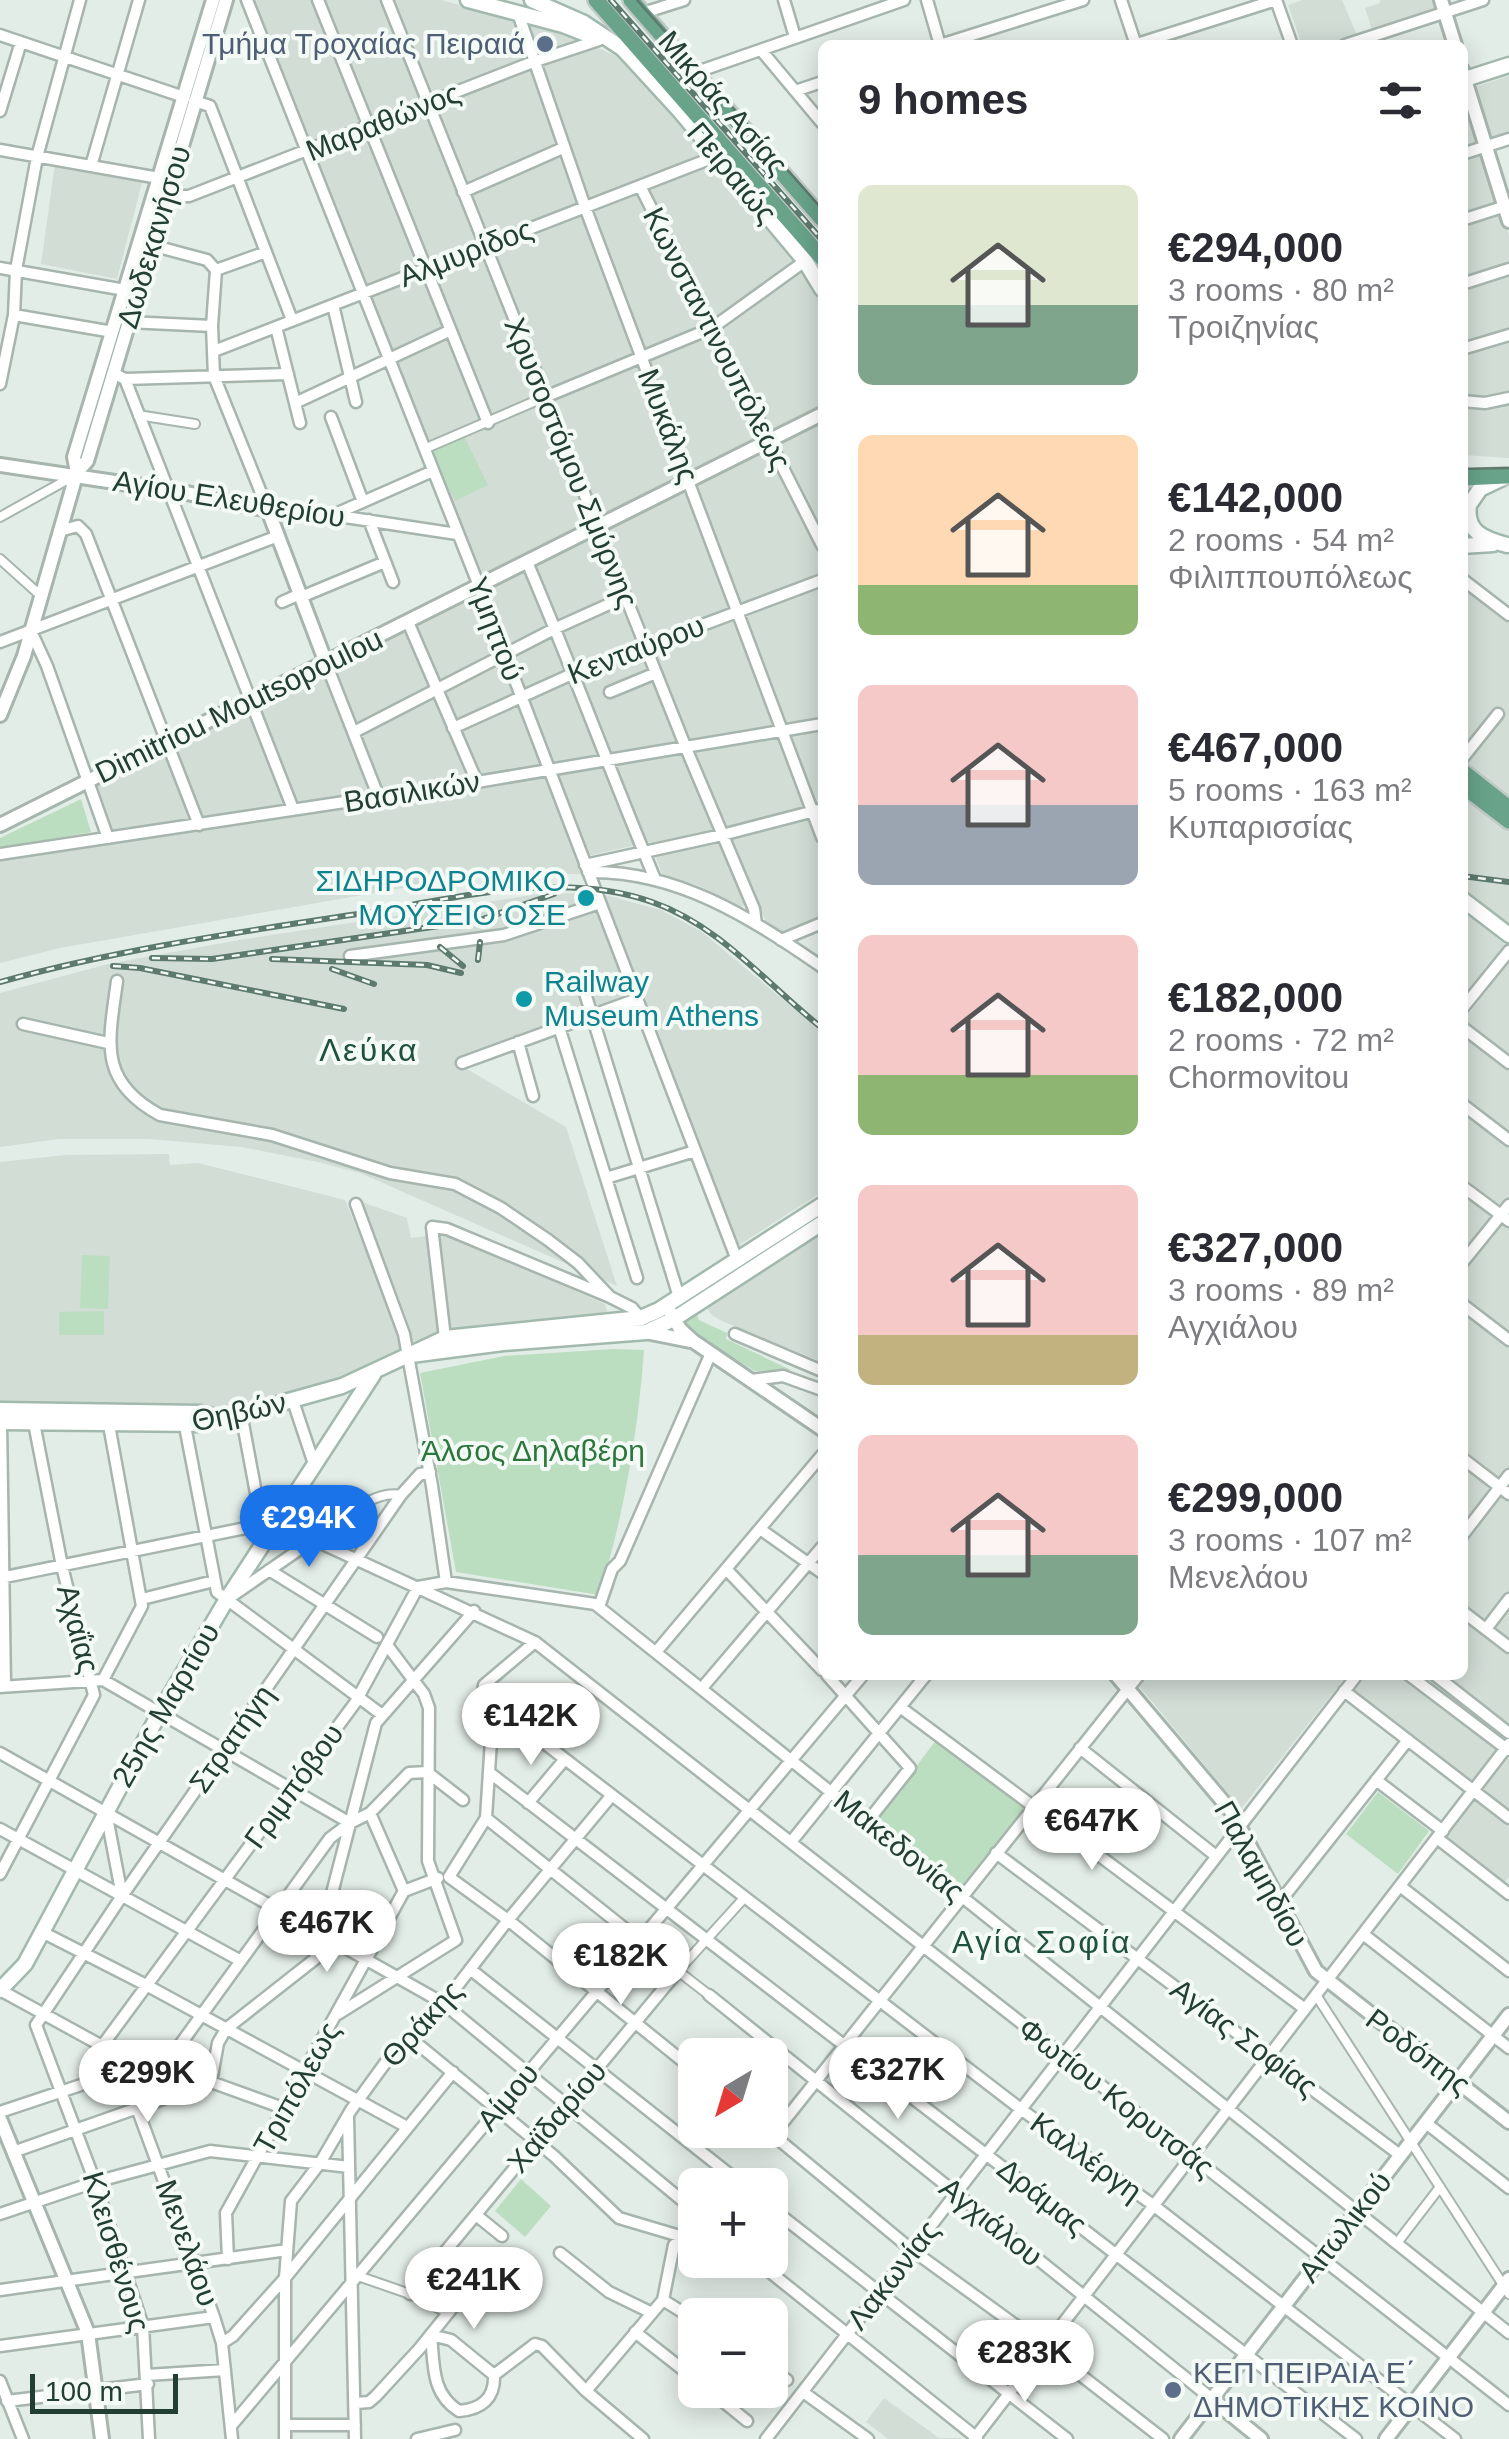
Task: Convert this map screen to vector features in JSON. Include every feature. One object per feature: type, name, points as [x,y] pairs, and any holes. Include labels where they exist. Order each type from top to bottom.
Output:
[{"type":"main road","name":"Πειραιώς","points":[[468,0],[563,25],[599,40],[635,62]]},
{"type":"main road","name":"Πειραιώς","points":[[532,0],[594,29],[635,62],[805,260],[818,282]]},
{"type":"main road","name":"Μικράς Ασίας","points":[[596,0],[815,246]]},
{"type":"main road","points":[[637,6],[818,214]]},
{"type":"main road","points":[[1468,75],[1509,64]]},
{"type":"main road","points":[[1468,478],[1508,476]]},
{"type":"main road","points":[[1468,507],[1480,489],[1508,476]]},
{"type":"main road","points":[[1468,517],[1475,531],[1486,539],[1508,545]]},
{"type":"main road","points":[[1468,546],[1508,545]]},
{"type":"main road","points":[[1468,776],[1509,808]]},
{"type":"main road","points":[[1468,789],[1509,822]]},
{"type":"main road","points":[[1468,904],[1509,935]]},
{"type":"main road","name":"Θηβών","points":[[0,1418],[34,1423],[202,1424],[216,1417],[292,1401],[373,1374],[445,1338],[643,1325],[673,1301],[818,1208]]},
{"type":"main road","name":"Θηβών","points":[[408,1355],[674,1319],[818,1226]]},
{"type":"main road","name":"25ης Μαρτίου","points":[[0,1990],[15,1978],[42,1932],[159,1714],[269,1524],[373,1374]]},
{"type":"main road","points":[[0,1418],[201,1412],[216,1417]]},
{"type":"street","points":[[0,384],[2,352],[14,315],[16,270],[37,157],[80,0]]},
{"type":"street","points":[[91,166],[139,0]]},
{"type":"street","name":"Δωδεκανήσου","points":[[2,708],[30,630],[76,474],[87,461],[119,376],[128,322],[166,196],[213,0]]},
{"type":"street","name":"Δωδεκανήσου","points":[[76,474],[74,458],[160,178],[226,0]]},
{"type":"street","name":"Υμηττού","points":[[247,0],[737,1260]]},
{"type":"street","points":[[318,0],[488,422]]},
{"type":"street","name":"Χρυσοστόμου Σμύρνης","points":[[387,0],[754,909],[756,924]]},
{"type":"street","points":[[637,6],[684,0]]},
{"type":"street","points":[[784,0],[795,37]]},
{"type":"street","points":[[694,73],[904,0]]},
{"type":"street","points":[[927,0],[939,40]]},
{"type":"street","points":[[956,40],[1083,0]]},
{"type":"street","points":[[1121,0],[1133,40]]},
{"type":"street","points":[[1151,40],[1276,0],[1290,40]]},
{"type":"street","points":[[1372,40],[1443,6],[1483,0]]},
{"type":"street","points":[[1443,6],[1453,40]]},
{"type":"street","name":"Μυκάλης","points":[[518,13],[563,148],[782,731],[818,809]]},
{"type":"street","points":[[0,35],[210,106],[292,320]]},
{"type":"street","name":"Μαραθώνος","points":[[166,196],[182,198],[235,179],[599,40]]},
{"type":"street","points":[[0,111],[21,42]]},
{"type":"street","points":[[760,50],[818,118]]},
{"type":"street","points":[[795,91],[818,83]]},
{"type":"street","points":[[1468,91],[1509,221]]},
{"type":"street","points":[[1468,152],[1509,139]]},
{"type":"street","points":[[463,192],[563,148]]},
{"type":"street","points":[[0,150],[160,178]]},
{"type":"street","name":"Αλμυρίδος","points":[[214,351],[718,156]]},
{"type":"street","name":"Κωνσταντινουπόλεως","points":[[640,186],[818,537]]},
{"type":"street","points":[[1468,218],[1507,206]]},
{"type":"street","points":[[151,245],[207,260],[216,270],[214,376],[379,798]]},
{"type":"street","points":[[216,270],[266,252]]},
{"type":"street","points":[[424,449],[712,328],[805,260]]},
{"type":"street","points":[[0,268],[126,290]]},
{"type":"street","points":[[1468,282],[1509,269]]},
{"type":"street","points":[[333,305],[356,402]]},
{"type":"street","points":[[14,315],[112,332]]},
{"type":"street","points":[[128,322],[212,326]]},
{"type":"street","points":[[276,327],[300,423]]},
{"type":"street","points":[[295,403],[450,331]]},
{"type":"street","points":[[1468,347],[1509,334]]},
{"type":"street","points":[[288,374],[119,376],[138,414],[293,809]]},
{"type":"street","points":[[1468,402],[1485,404],[1509,398]]},
{"type":"street","points":[[138,414],[194,424]]},
{"type":"street","name":"Dimitriou Moutsopoulou","points":[[1,822],[818,416]]},
{"type":"street","points":[[332,417],[363,502]]},
{"type":"street","name":"Αγίου Ελευθερίου","points":[[0,464],[76,474],[268,510],[332,515],[457,534]]},
{"type":"street","points":[[332,515],[433,471]]},
{"type":"street","points":[[0,517],[76,474]]},
{"type":"street","points":[[368,520],[392,582]]},
{"type":"street","points":[[59,531],[73,526],[83,529],[199,825]]},
{"type":"street","points":[[0,642],[278,536]]},
{"type":"street","points":[[0,558],[40,595]]},
{"type":"street","points":[[282,602],[385,562]]},
{"type":"street","points":[[527,562],[655,879]]},
{"type":"street","name":"Κενταύρου","points":[[453,728],[572,674],[818,581]]},
{"type":"street","points":[[1468,584],[1509,615]]},
{"type":"street","points":[[354,732],[556,628],[625,597]]},
{"type":"street","points":[[408,622],[477,782]]},
{"type":"street","points":[[30,630],[47,666],[108,838]]},
{"type":"street","points":[[610,692],[656,673]]},
{"type":"street","points":[[1468,752],[1498,714]]},
{"type":"street","name":"Βασιλικών","points":[[0,854],[379,798],[818,725]]},
{"type":"street","points":[[587,868],[818,809]]},
{"type":"street","points":[[587,868],[655,879],[708,898],[818,964]]},
{"type":"street","points":[[350,956],[504,935],[600,904]]},
{"type":"street","points":[[781,940],[818,926]]},
{"type":"street","points":[[1468,1002],[1509,951]]},
{"type":"street","points":[[118,981],[108,1043],[112,1062],[123,1084],[146,1108],[160,1115],[272,1135],[390,1173],[455,1184],[501,1208],[548,1240],[578,1263],[610,1297]]},
{"type":"street","points":[[585,993],[639,1169],[673,1301],[674,1319],[694,1342]]},
{"type":"street","points":[[462,1062],[637,999]]},
{"type":"street","points":[[22,1024],[108,1043]]},
{"type":"street","points":[[559,1027],[637,1278]]},
{"type":"street","points":[[1468,1032],[1509,1063]]},
{"type":"street","points":[[518,1042],[533,1096]]},
{"type":"street","points":[[1468,1109],[1509,1140]]},
{"type":"street","points":[[606,1178],[695,1151]]},
{"type":"street","points":[[1468,1190],[1505,1218]]},
{"type":"street","points":[[356,1204],[402,1325],[430,1472],[446,1582],[418,1586]]},
{"type":"street","points":[[1468,1258],[1505,1218],[1509,1205]]},
{"type":"street","points":[[445,1338],[432,1227],[446,1228],[632,1308],[643,1325],[694,1342],[818,1426]]},
{"type":"street","points":[[1468,1309],[1509,1340]]},
{"type":"street","points":[[735,1334],[818,1369]]},
{"type":"street","points":[[599,1607],[612,1570],[620,1562],[711,1353]]},
{"type":"street","points":[[751,1380],[783,1376],[818,1389]]},
{"type":"street","points":[[292,1401],[314,1464]]},
{"type":"street","points":[[2,1578],[269,1524],[241,1413]]},
{"type":"street","points":[[0,1418],[3,1686],[98,1680],[350,1823]]},
{"type":"street","name":"Αχαΐας","points":[[0,1874],[92,1701],[98,1680],[62,1566],[34,1423]]},
{"type":"street","points":[[98,1680],[140,1613],[142,1599],[109,1425]]},
{"type":"street","points":[[185,1426],[217,1592],[381,1714]]},
{"type":"street","points":[[656,1652],[818,1460]]},
{"type":"street","points":[[1468,1463],[1504,1490]]},
{"type":"street","name":"Στρατήγη","points":[[41,2014],[401,1495],[420,1474],[430,1472]]},
{"type":"street","points":[[1468,1529],[1504,1490],[1509,1475]]},
{"type":"street","points":[[226,1599],[376,1497],[401,1495]]},
{"type":"street","name":"Φωτίου Κορυτσάς","points":[[269,1524],[418,1586],[535,1642],[1509,2405]]},
{"type":"street","points":[[760,1529],[818,1570]]},
{"type":"street","points":[[702,1688],[818,1552]]},
{"type":"street","points":[[269,1570],[382,1641],[413,1679],[429,1708],[428,1861],[456,1940],[338,2014]]},
{"type":"street","points":[[726,1570],[818,1665]]},
{"type":"street","points":[[142,1599],[214,1581]]},
{"type":"street","name":"Μακεδονίας","points":[[446,1582],[599,1607],[1509,2333]]},
{"type":"street","name":"Γριμπόβου","points":[[102,2046],[359,1697],[382,1641],[418,1586]]},
{"type":"street","points":[[1486,1629],[1509,1598]]},
{"type":"street","points":[[211,2082],[218,2043],[226,2029],[311,1964],[372,1734],[381,1714],[474,1611]]},
{"type":"street","points":[[1468,1615],[1509,1647]]},
{"type":"street","name":"Καλλέργη","points":[[535,1642],[490,1678],[483,1692],[493,1710],[509,1716],[1456,2439]]},
{"type":"street","points":[[832,1680],[910,1768],[868,1822]]},
{"type":"street","name":"Αίμου","points":[[231,2426],[859,1680]]},
{"type":"street","points":[[791,1842],[922,1680]]},
{"type":"street","name":"Παλαμηδίου","points":[[1120,1680],[1225,1802],[1302,1948],[1326,1982]]},
{"type":"street","points":[[788,2112],[1134,1680]]},
{"type":"street","name":"Λακωνίας","points":[[767,2439],[1353,1680]]},
{"type":"street","points":[[777,2278],[976,2438],[1508,1747],[1417,1680]]},
{"type":"street","points":[[1441,1680],[1509,1733]]},
{"type":"street","points":[[1344,1691],[1509,1818]]},
{"type":"street","points":[[900,1706],[1305,2009]]},
{"type":"street","points":[[449,1878],[486,1818],[493,1710]]},
{"type":"street","points":[[1279,1903],[1408,1740]]},
{"type":"street","points":[[1080,1748],[1216,1856]]},
{"type":"street","points":[[0,1753],[443,2003],[678,2197]]},
{"type":"street","points":[[528,1803],[565,1759]]},
{"type":"street","points":[[162,2071],[330,1838],[370,1814],[409,1773],[427,1772],[463,1800]]},
{"type":"street","name":"Δράμας","points":[[490,1773],[1356,2439]]},
{"type":"street","points":[[1376,1780],[1509,1894]]},
{"type":"street","name":"Θράκης","points":[[285,2439],[286,2250],[291,2201],[392,2055],[414,2041],[612,1795]]},
{"type":"street","points":[[106,1811],[122,1896]]},
{"type":"street","points":[[370,1814],[404,1891],[433,1879],[449,1878],[508,1920],[678,2057]]},
{"type":"street","name":"Αγχιάλου","points":[[486,1818],[1261,2439]]},
{"type":"street","points":[[0,1829],[241,1962]]},
{"type":"street","name":"Αγίας Σοφίας","points":[[994,1851],[1400,2155]]},
{"type":"street","points":[[1400,1886],[1509,1971]]},
{"type":"street","name":"Τριπόλεως","points":[[228,2259],[226,2214],[404,1891]]},
{"type":"street","name":"Χαϊδαρίου","points":[[410,2294],[745,1896]]},
{"type":"street","points":[[42,1932],[407,2127]]},
{"type":"street","points":[[1362,1934],[1509,2048]]},
{"type":"street","points":[[470,1969],[722,2168]]},
{"type":"street","name":"Ροδόπης","points":[[1326,1982],[1509,2122]]},
{"type":"street","points":[[0,1990],[102,2046],[194,2087]]},
{"type":"street","points":[[1316,1995],[1507,2286],[1386,2439]]},
{"type":"street","name":"Κλεισθένους","points":[[41,2014],[37,2030],[96,2182],[143,2326],[149,2439]]},
{"type":"street","name":"Αιτωλικού","points":[[1181,2439],[1509,2015]]},
{"type":"street","points":[[414,2041],[498,2109],[619,2218],[678,2235]]},
{"type":"street","name":"Μενελάου","points":[[116,2053],[222,2343],[232,2439]]},
{"type":"street","points":[[102,2439],[88,2333],[0,2116],[120,2072]]},
{"type":"street","points":[[222,2343],[286,2278],[453,2072]]},
{"type":"street","points":[[12,2152],[211,2082],[283,2108]]},
{"type":"street","points":[[348,2116],[355,2439]]},
{"type":"street","points":[[1426,2123],[1509,2188]]},
{"type":"street","points":[[788,2147],[912,2250],[1163,2439]]},
{"type":"street","points":[[0,2214],[210,2150],[349,2167]]},
{"type":"street","points":[[1397,2243],[1440,2187]]},
{"type":"street","points":[[476,2215],[502,2236]]},
{"type":"street","points":[[788,2221],[1067,2439]]},
{"type":"street","points":[[586,2390],[663,2300],[672,2252],[678,2243]]},
{"type":"street","points":[[0,2290],[286,2250]]},
{"type":"street","points":[[356,2403],[370,2402],[376,2396],[469,2287],[470,2276],[444,2253]]},
{"type":"street","points":[[560,2253],[610,2292],[652,2313]]},
{"type":"street","points":[[354,2280],[410,2294],[448,2313]]},
{"type":"street","points":[[663,2300],[678,2309]]},
{"type":"street","points":[[0,2346],[214,2317]]},
{"type":"street","points":[[635,2332],[678,2366]]},
{"type":"street","points":[[431,2335],[451,2340],[494,2374]]},
{"type":"street","points":[[431,2335],[437,2386],[459,2411],[480,2407],[487,2400],[494,2374]]},
{"type":"street","points":[[494,2374],[534,2344],[542,2346],[643,2439]]},
{"type":"street","points":[[4,2402],[225,2370]]},
{"type":"street","points":[[0,2381],[4,2402],[23,2439]]},
{"type":"street","points":[[802,2392],[868,2439]]},
{"type":"street","points":[[731,2408],[747,2421]]},
{"type":"street","points":[[417,2439],[460,2434],[459,2411]]},
{"type":"street","points":[[286,2425],[355,2424]]},
{"type":"shaded area","points":[[255,0],[441,0],[571,35],[626,61],[651,86],[808,277],[818,298],[818,409],[481,580],[423,441]]},
{"type":"shaded area","points":[[1303,0],[1342,0],[1357,35],[1342,40],[1300,40],[1288,5]]},
{"type":"shaded area","points":[[1380,0],[1435,0],[1438,10],[1372,30],[1365,8]]},
{"type":"shaded area","points":[[1509,76],[1509,135],[1489,141],[1472,88]]},
{"type":"shaded area","points":[[1468,112],[1509,235],[1509,328],[1468,340]]},
{"type":"shaded area","points":[[55,164],[143,179],[117,279],[41,264]]},
{"type":"shaded area","points":[[1509,338],[1509,458],[1468,455],[1468,351]]},
{"type":"shaded area","points":[[818,422],[818,921],[786,934],[766,922],[605,532]]},
{"type":"shaded area","points":[[592,537],[745,905],[740,907],[697,885],[662,874],[650,842],[587,856],[488,589]]},
{"type":"shaded area","points":[[1468,590],[1509,622],[1509,801],[1468,768]]},
{"type":"shaded area","points":[[477,595],[581,874],[482,874],[60,948],[0,963],[0,861],[115,843],[95,784]]},
{"type":"shaded area","points":[[1468,795],[1509,826],[1509,929],[1468,897]]},
{"type":"shaded area","points":[[589,893],[628,994],[455,1062],[566,1127],[617,1286],[360,1173],[318,1162],[241,1147],[149,1139],[59,1139],[0,1147],[0,993],[108,964],[239,940],[539,894]]},
{"type":"shaded area","points":[[605,895],[661,910],[702,932],[818,1029],[818,1195],[739,1245]]},
{"type":"shaded area","points":[[1468,914],[1506,945],[1468,993]]},
{"type":"shaded area","points":[[1509,962],[1509,1056],[1468,1025],[1468,1015]]},
{"type":"shaded area","points":[[1468,1038],[1509,1070],[1509,1726],[1450,1680],[1468,1680]]},
{"type":"shaded area","points":[[169,1154],[170,1165],[198,1163],[345,1200],[396,1324],[402,1349],[381,1362],[330,1382],[252,1404],[0,1405],[0,1162],[66,1155]]},
{"type":"shaded area","points":[[362,1202],[407,1218],[411,1238],[426,1236],[439,1332],[413,1342]]},
{"type":"shaded area","points":[[818,1235],[818,1360],[724,1322],[705,1306]]},
{"type":"shaded area","points":[[439,1236],[449,1236],[605,1304],[608,1315],[450,1329]]},
{"type":"shaded area","points":[[1134,1680],[1343,1680],[1241,1809]]},
{"type":"shaded area","points":[[1363,1680],[1404,1680],[1509,1759],[1509,1812],[1352,1693]]},
{"type":"shaded area","points":[[1471,1798],[1509,1827],[1509,1877],[1505,1882],[1444,1834]]},
{"type":"shaded area","points":[[884,2398],[939,2438],[961,2439],[888,2439],[866,2422]]},
{"type":"green space","points":[[464,436],[488,485],[455,501],[431,453]]},
{"type":"green space","points":[[81,799],[91,832],[0,848],[0,838]]},
{"type":"green space","points":[[82,1255],[110,1256],[108,1309],[80,1308]]},
{"type":"green space","points":[[104,1311],[104,1335],[59,1335],[59,1312]]},
{"type":"green space","points":[[696,1312],[699,1320],[727,1333],[726,1339],[791,1370],[755,1371],[686,1330],[683,1324]]},
{"type":"green space","name":"Άλσος Δηλαβέρη","points":[[644,1350],[629,1474],[599,1595],[456,1572],[420,1373],[504,1356]]},
{"type":"green space","points":[[936,1740],[1026,1806],[959,1891],[874,1823]]},
{"type":"green space","points":[[1378,1792],[1429,1831],[1398,1874],[1346,1834]]},
{"type":"green space","points":[[521,2179],[551,2206],[525,2237],[495,2211]]},
{"type":"tram line","points":[[637,0],[818,204]]},
{"type":"tram line","points":[[1468,469],[1509,468]]},
{"type":"railway","points":[[611,0],[818,235]]},
{"type":"railway","points":[[1468,877],[1509,882]]},
{"type":"railway","points":[[0,982],[130,951],[464,896],[541,887],[579,888],[616,892],[652,902],[700,926],[818,1025]]},
{"type":"railway","points":[[152,958],[212,959],[480,920],[554,894]]},
{"type":"railway","points":[[478,960],[480,942]]},
{"type":"railway","points":[[440,947],[463,966]]},
{"type":"railway","points":[[272,959],[427,965],[461,973]]},
{"type":"railway","points":[[113,966],[344,1009]]},
{"type":"railway","points":[[332,969],[374,984]]},
{"type":"place","name":"Τμήμα Τροχαίας Πειραιά","points":[[545,44]]},
{"type":"place","name":"ΣΙΔΗΡΟΔΡΟΜΙΚΟ ΜΟΥΣΕΙΟ ΟΣΕ","points":[[586,898]]},
{"type":"place","name":"Railway Museum Athens","points":[[524,999]]},
{"type":"place","name":"ΚΕΠ ΠΕΙΡΑΙΑ Ε΄ ΔΗΜΟΤΙΚΗΣ ΚΟΙΝΟ","points":[[1173,2390]]},
{"type":"district","name":"Λεύκα","points":[[369,1050]]},
{"type":"district","name":"Αγία Σοφία","points":[[1042,1942]]}]
